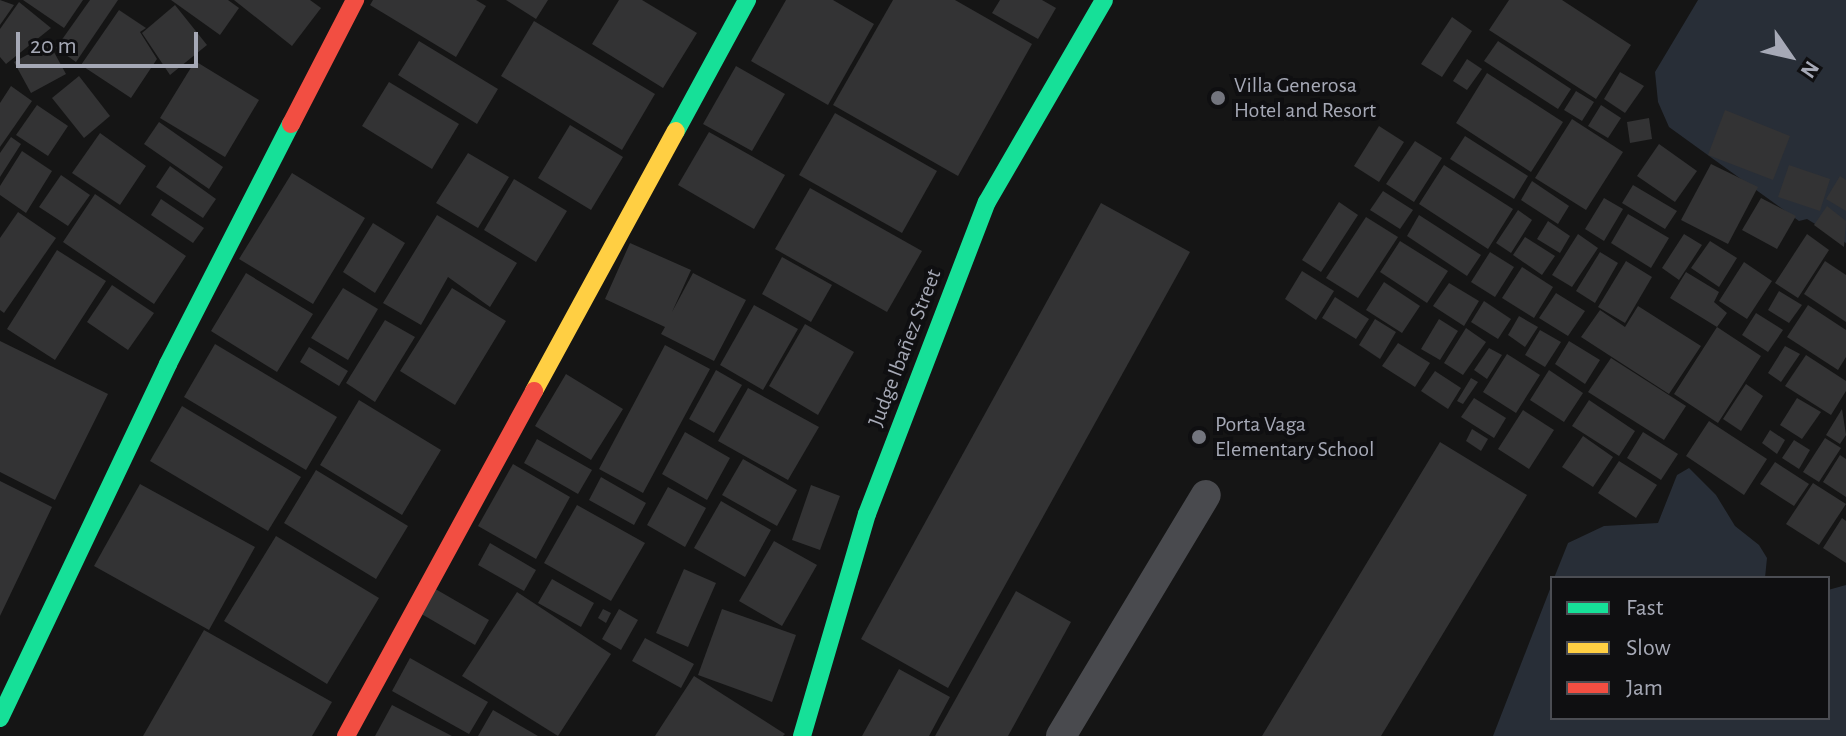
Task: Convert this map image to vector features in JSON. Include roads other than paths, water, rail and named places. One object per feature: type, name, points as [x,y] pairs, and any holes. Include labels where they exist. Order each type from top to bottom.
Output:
[{"type":"street","points":[[0,718],[168,364],[355,0]]},
{"type":"street","points":[[346,736],[747,0]]},
{"type":"street","name":"Judge Ibañez Street","points":[[802,736],[867,514],[987,202],[1104,0]]},
{"type":"lane","points":[[1061,736],[1206,495]]},
{"type":"place","name":"Villa Generosa Hotel and Resort","points":[[1218,98]]},
{"type":"place","name":"Porta Vaga Elementary School","points":[[1199,437]]}]
